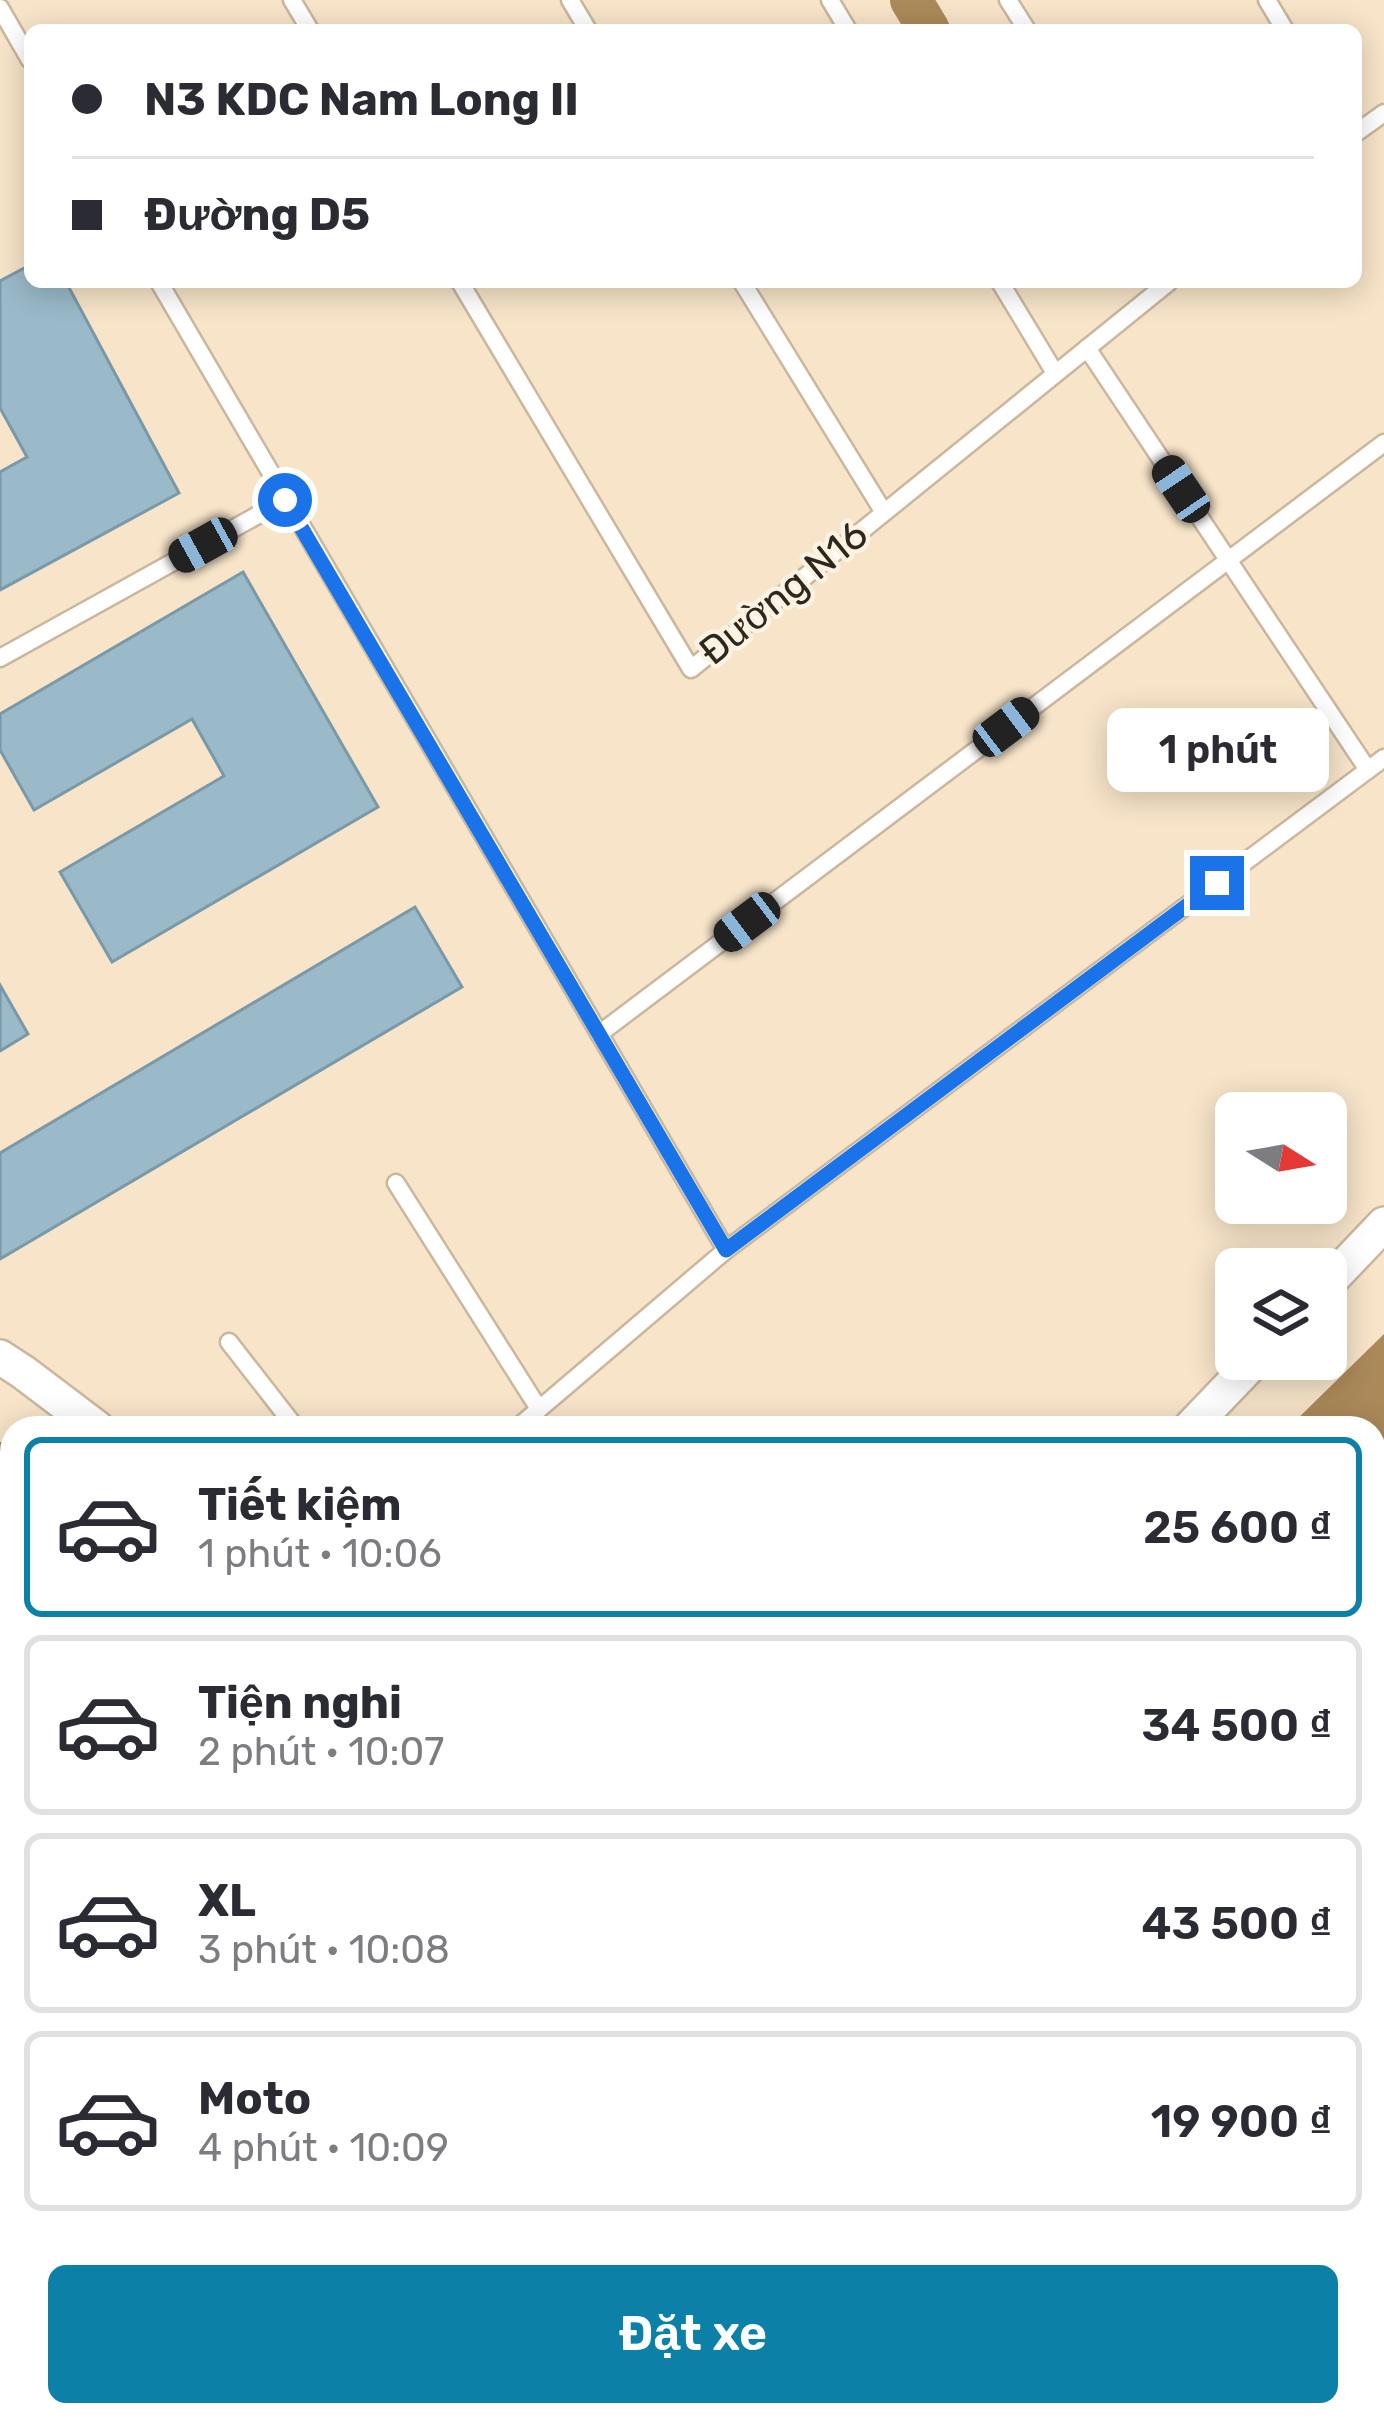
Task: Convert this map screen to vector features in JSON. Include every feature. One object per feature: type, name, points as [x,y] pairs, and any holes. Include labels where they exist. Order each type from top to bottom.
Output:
[{"type":"street","points":[[1347,1263],[1384,1224]]},
{"type":"street","points":[[0,1358],[80,1416]]},
{"type":"street","points":[[1201,1416],[1236,1380]]},
{"type":"lane","points":[[0,8],[24,50]]},
{"type":"lane","points":[[162,288],[726,1250]]},
{"type":"lane","name":"Đường N16","points":[[464,288],[691,669],[1161,288]]},
{"type":"lane","points":[[746,288],[883,511]]},
{"type":"lane","points":[[1004,288],[1055,374]]},
{"type":"lane","points":[[1087,347],[1368,770]]},
{"type":"lane","points":[[599,1034],[1384,443]]},
{"type":"lane","points":[[0,658],[285,500]]},
{"type":"lane","points":[[531,1416],[726,1250],[1384,758]]},
{"type":"lane","points":[[396,1183],[539,1409]]},
{"type":"lane","points":[[229,1342],[287,1416]]},
{"type":"shaded area","points":[[1384,1334],[1384,1416],[1300,1416],[1337,1380],[1347,1380],[1347,1370]]},
{"type":"building","points":[[24,268],[24,288],[69,288],[179,493],[0,590],[0,472],[27,457],[0,408],[0,281]]},
{"type":"building","points":[[243,572],[378,807],[112,962],[60,872],[224,776],[192,719],[34,810],[0,750],[0,714]]},
{"type":"building","points":[[415,907],[462,987],[0,1259],[0,1153]]},
{"type":"building","points":[[0,985],[28,1034],[0,1051]]},
{"type":"waterway","points":[[911,0],[925,24]]},
{"type":"route","points":[[285,500],[726,1250],[1217,883]]}]
